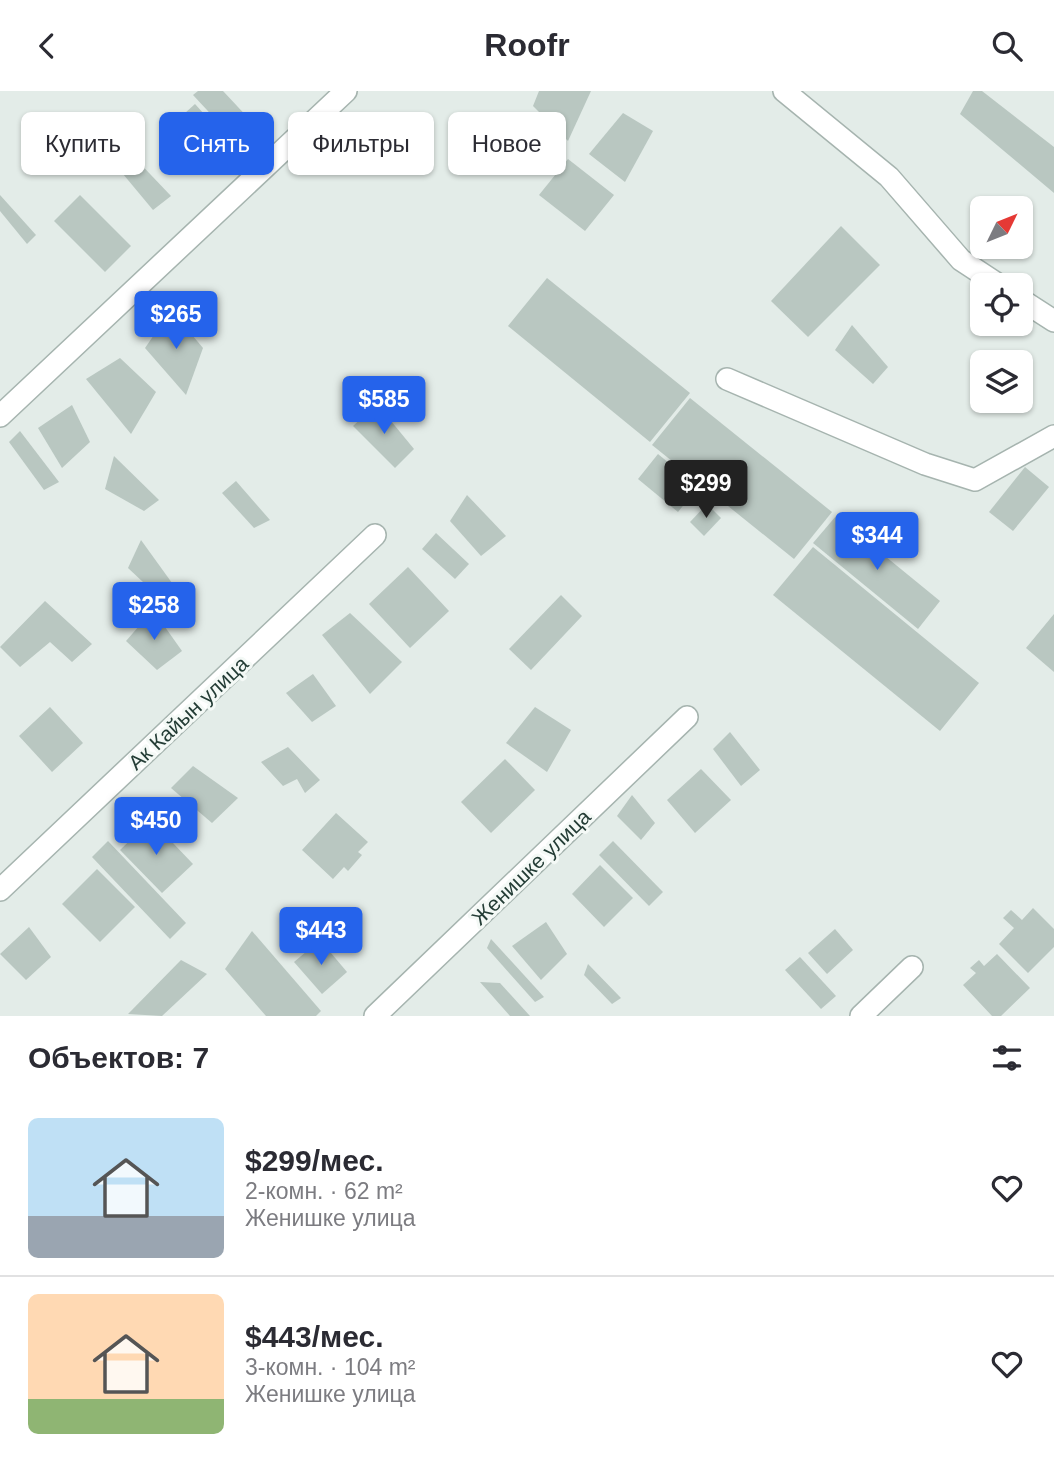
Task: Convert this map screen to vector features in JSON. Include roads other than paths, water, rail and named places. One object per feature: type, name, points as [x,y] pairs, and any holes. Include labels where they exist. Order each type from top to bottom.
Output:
[{"type":"street","points":[[0,415],[346,91]]},
{"type":"street","points":[[784,91],[889,177],[961,260],[981,273]]},
{"type":"street","points":[[1033,307],[1054,321]]},
{"type":"street","points":[[727,379],[925,464],[975,480],[1054,436]]},
{"type":"street","name":"Ак Кайын улица","points":[[0,890],[375,535]]},
{"type":"street","name":"Женишке улица","points":[[375,1016],[687,717]]},
{"type":"street","points":[[861,1016],[912,967]]}]
